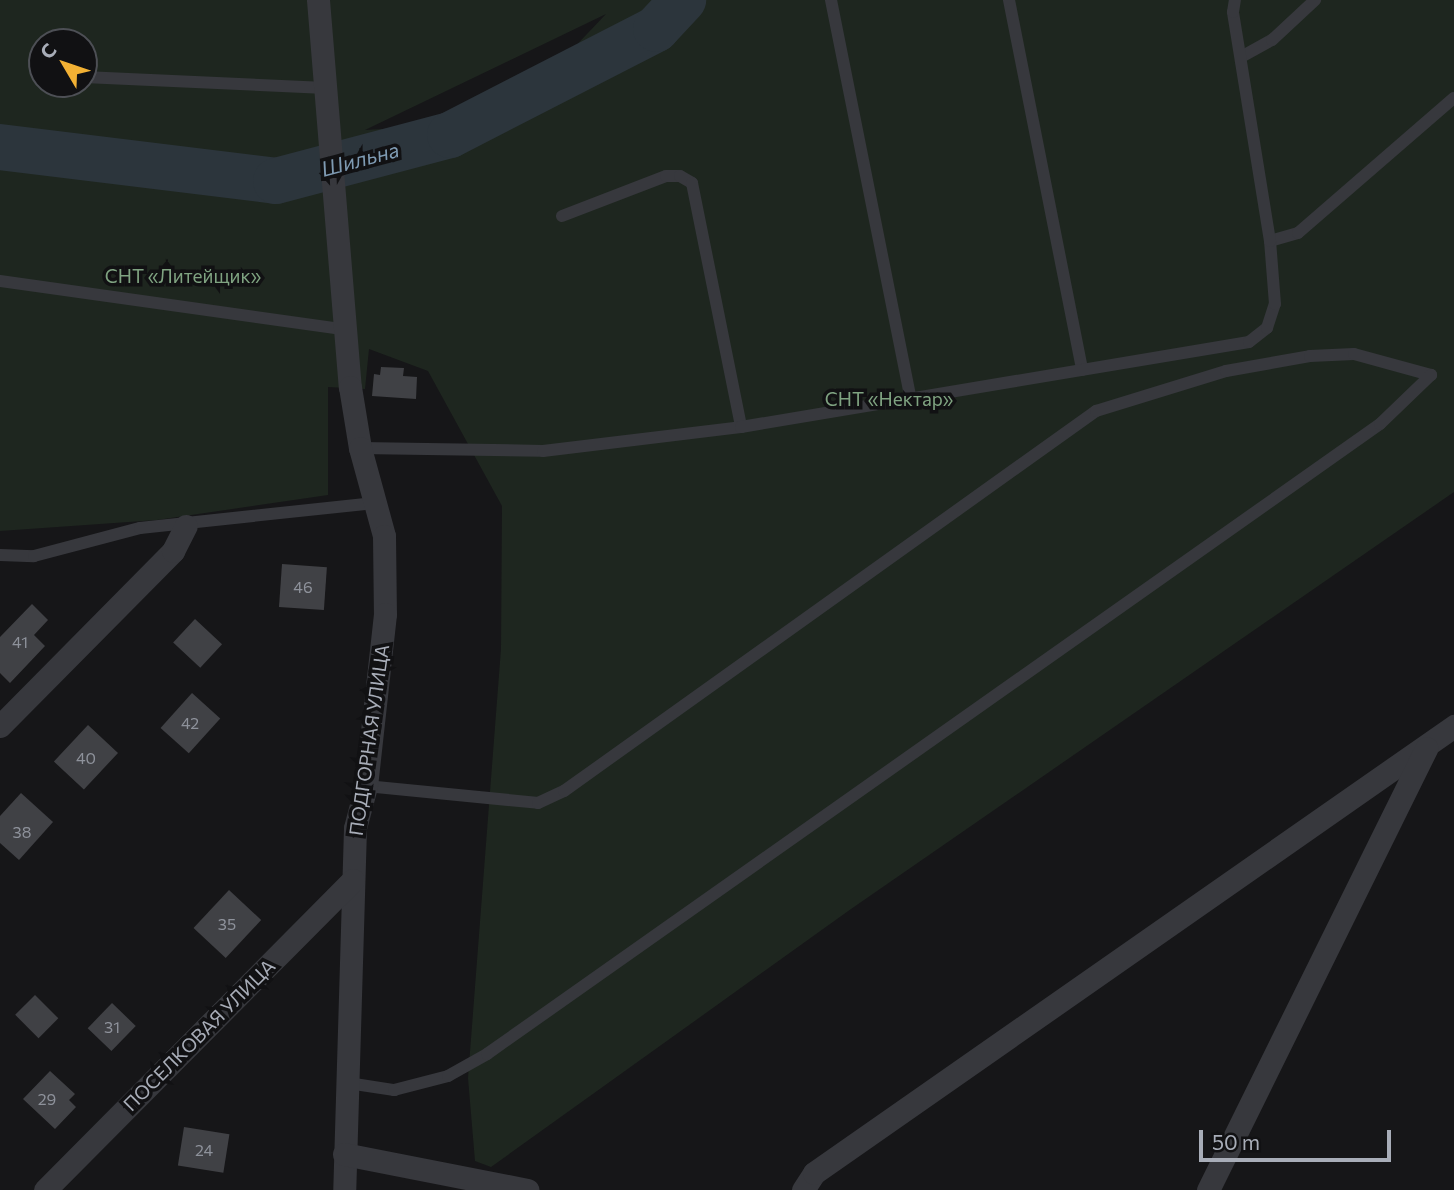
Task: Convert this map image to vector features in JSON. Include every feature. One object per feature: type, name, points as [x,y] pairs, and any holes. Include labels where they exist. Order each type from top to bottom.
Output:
[{"type":"street","name":"ПОДГОРНАЯ УЛИЦА","points":[[318,0],[348,330],[350,387],[360,448],[384,536],[385,614],[366,786],[355,828],[344,1190]]},
{"type":"street","points":[[0,726],[173,551],[187,526]]},
{"type":"street","points":[[803,1190],[814,1173],[1454,726]]},
{"type":"street","points":[[1208,1190],[1428,745]]},
{"type":"street","name":"ПОСЕЛКОВАЯ УЛИЦА","points":[[45,1190],[353,880]]},
{"type":"street","points":[[344,1154],[527,1190]]},
{"type":"lane","points":[[831,0],[911,399]]},
{"type":"lane","points":[[1009,0],[1082,369]]},
{"type":"lane","points":[[360,448],[543,451],[741,427],[1249,342],[1267,328],[1275,304],[1270,241],[1241,57],[1235,0]]},
{"type":"lane","points":[[1241,57],[1272,40],[1315,0]]},
{"type":"lane","points":[[98,77],[326,88]]},
{"type":"lane","points":[[1270,241],[1298,233],[1454,97]]},
{"type":"lane","points":[[562,216],[666,176],[680,176],[692,183],[741,427]]},
{"type":"lane","points":[[0,281],[348,330]]},
{"type":"lane","points":[[348,1083],[394,1090],[449,1076],[487,1054],[1380,424],[1431,375],[1354,354],[1310,356],[1226,371],[1096,411],[565,792],[537,803],[366,786]]},
{"type":"lane","points":[[0,555],[34,556],[140,528],[187,526],[375,503]]},
{"type":"green space","name":"СНТ «Нектар»","points":[[0,0],[1454,0],[1454,492],[851,909],[491,1167],[475,1161],[468,1078],[501,649],[502,506],[428,371],[369,349],[365,389],[328,387],[328,495],[157,520],[0,531]],"holes":[[[606,14],[567,55],[449,125],[365,130]]]},
{"type":"building","points":[[381,367],[404,368],[403,376],[417,377],[416,399],[372,396],[374,374],[380,375]]},
{"type":"building","points":[[282,564],[327,567],[324,610],[279,607]]},
{"type":"building","points":[[32,604],[48,620],[34,635],[45,646],[10,683],[0,673],[0,637]]},
{"type":"building","points":[[195,619],[222,644],[200,668],[173,642]]},
{"type":"building","points":[[192,693],[220,718],[189,753],[161,728]]},
{"type":"building","points":[[88,725],[118,753],[84,790],[54,762]]},
{"type":"building","points":[[21,793],[53,822],[19,860],[0,843],[0,816]]},
{"type":"building","points":[[229,890],[261,920],[226,958],[194,928]]},
{"type":"building","points":[[35,995],[58,1018],[39,1038],[15,1015]]},
{"type":"building","points":[[112,1003],[136,1026],[111,1051],[88,1028]]},
{"type":"building","points":[[50,1071],[75,1094],[69,1100],[76,1107],[55,1129],[23,1099]]},
{"type":"building","points":[[184,1127],[229,1134],[223,1173],[178,1166]]},
{"type":"waterway","name":"Шильна","points":[[0,147],[276,181],[450,135],[656,29],[683,0]]},
{"type":"park label","name":"СНТ «Литейщик»","points":[[183,276]]}]
